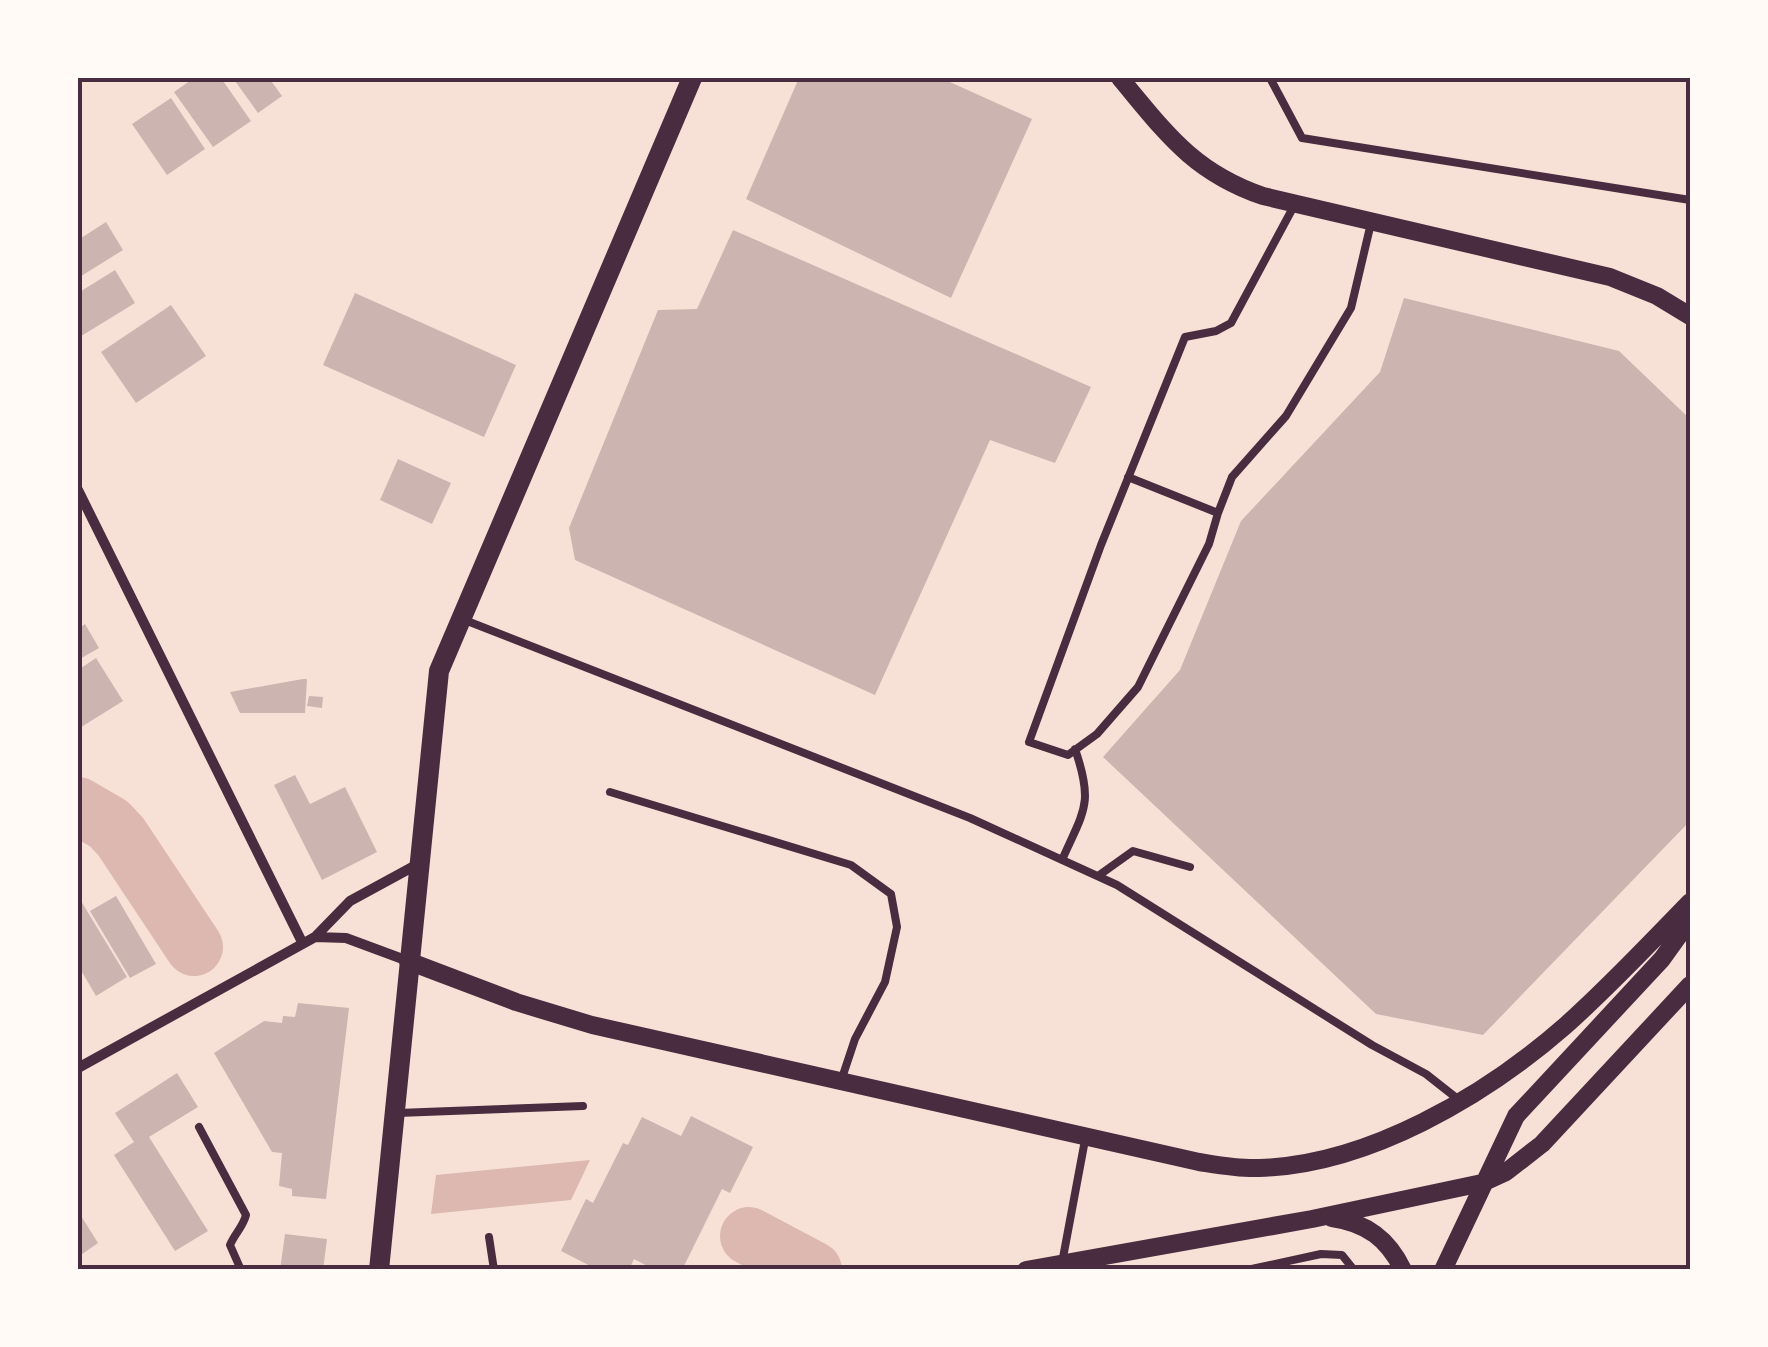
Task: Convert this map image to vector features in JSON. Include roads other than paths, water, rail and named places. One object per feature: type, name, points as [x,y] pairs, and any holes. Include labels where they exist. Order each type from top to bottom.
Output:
[{"type":"main road","points":[[379,1270],[439,672],[692,78]]},
{"type":"street","points":[[1120,78],[1182,150],[1235,186],[1295,204],[1610,277],[1658,296],[1690,316]]},
{"type":"street","points":[[78,490],[81,505],[302,942]]},
{"type":"street","points":[[316,937],[350,902],[418,864]]},
{"type":"street","points":[[78,1068],[302,942],[316,937],[346,938],[516,1002],[592,1025],[1085,1137],[1228,1166],[1286,1166],[1318,1162],[1364,1148],[1412,1127],[1539,1048],[1690,902]]},
{"type":"street","points":[[1443,1270],[1516,1116],[1662,960],[1690,920]]},
{"type":"street","points":[[1026,1270],[1062,1263],[1088,1264],[1482,1183],[1506,1172],[1542,1144],[1690,985]]},
{"type":"street","points":[[1312,1218],[1344,1220],[1376,1232],[1387,1242],[1403,1270]]},
{"type":"lane","points":[[1270,78],[1302,138],[1690,200]]},
{"type":"lane","points":[[1295,204],[1232,323],[1216,332],[1185,338],[1128,477],[1029,742],[1068,755],[1096,734],[1138,687],[1210,544],[1232,476],[1286,416],[1351,308],[1371,221]]},
{"type":"lane","points":[[1128,477],[1218,513]]},
{"type":"lane","points":[[462,618],[970,818],[1098,876],[1372,1045],[1426,1074],[1459,1100]]},
{"type":"lane","points":[[1062,860],[1084,810],[1087,784],[1075,749]]},
{"type":"lane","points":[[610,792],[851,865],[891,894],[897,927],[885,982],[840,1082]]},
{"type":"lane","points":[[1098,876],[1133,852],[1190,867]]},
{"type":"lane","points":[[393,1114],[583,1106]]},
{"type":"lane","points":[[199,1128],[246,1214],[230,1245],[242,1270]]},
{"type":"lane","points":[[1062,1263],[1085,1137]]},
{"type":"lane","points":[[489,1236],[494,1270]]},
{"type":"lane","points":[[1247,1270],[1321,1254],[1342,1256],[1354,1270]]},
{"type":"waterway","points":[[78,806],[109,824],[121,837],[194,947]]},
{"type":"waterway","points":[[749,1236],[813,1270]]}]
